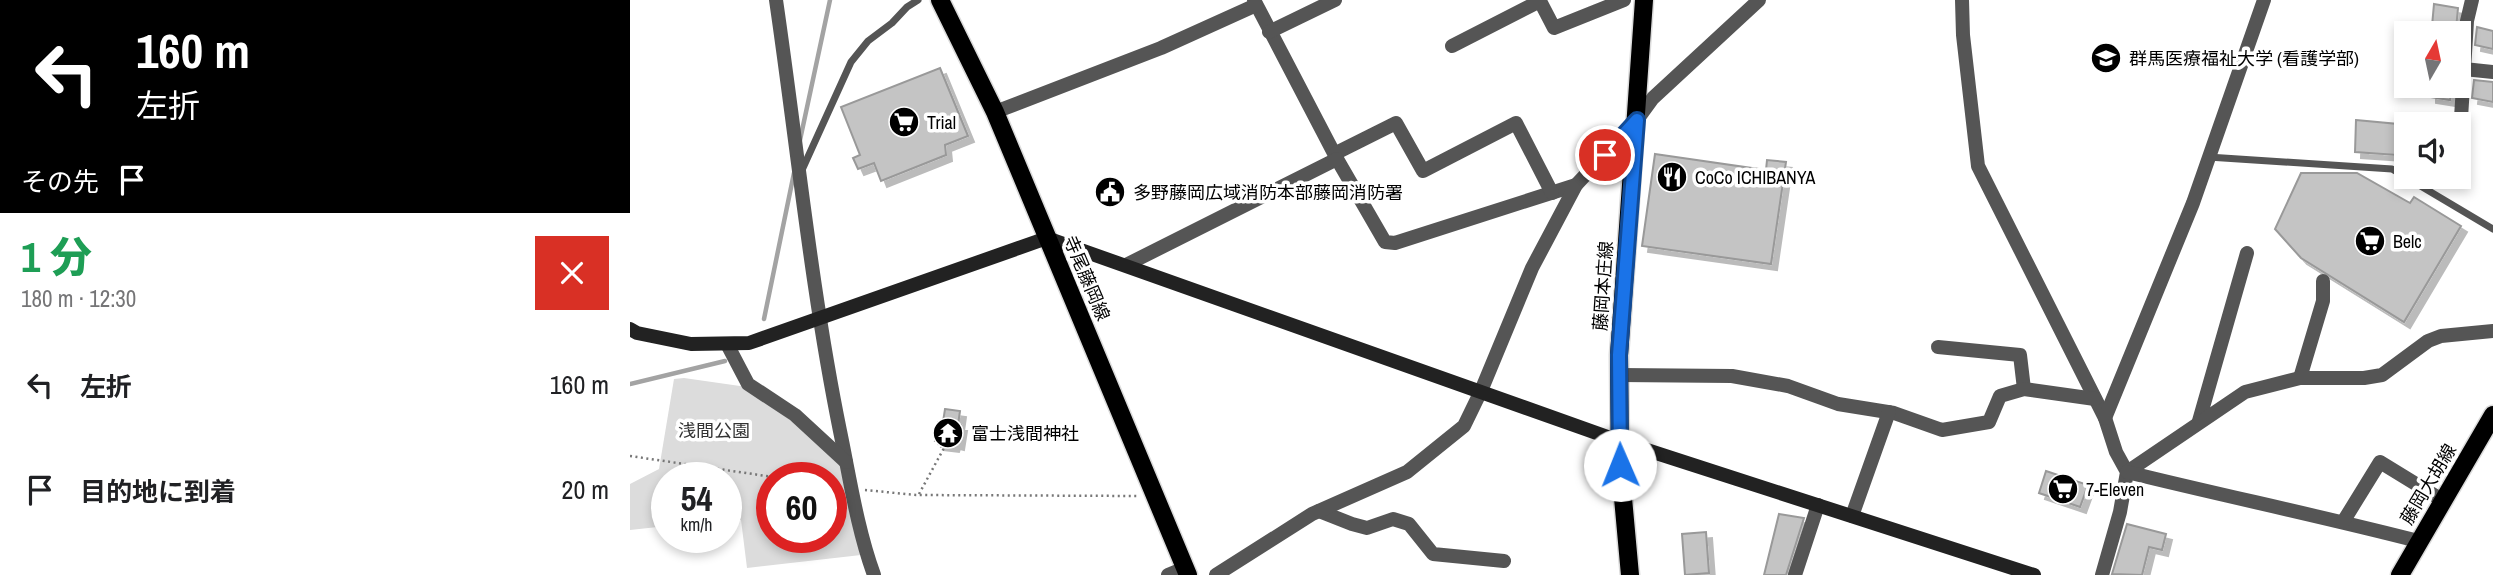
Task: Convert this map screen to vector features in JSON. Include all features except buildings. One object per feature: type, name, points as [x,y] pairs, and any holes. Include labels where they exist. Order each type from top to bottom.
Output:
[{"type":"main road","name":"寺尾藤岡線","points":[[940,0],[995,112],[1185,573]]},
{"type":"main road","name":"藤岡本庄線","points":[[1630,575],[1619,441],[1620,375],[1644,0]]},
{"type":"main road","name":"藤岡大胡線","points":[[2400,575],[2493,415]]},
{"type":"street","points":[[776,0],[797,139],[819,318],[846,462]]},
{"type":"street","points":[[1269,32],[1335,0]]},
{"type":"street","points":[[1452,46],[1540,1],[1554,28],[1625,0]]},
{"type":"street","points":[[1216,575],[1319,511],[1407,471],[1464,426],[1532,268],[1576,185],[1637,120],[1653,98],[1759,0]]},
{"type":"street","points":[[1962,0],[1963,35],[1978,166],[2105,418],[2116,452],[2127,472],[2120,512],[2102,575]]},
{"type":"street","points":[[2105,418],[2193,203],[2264,0]]},
{"type":"street","points":[[2467,21],[2472,0]]},
{"type":"street","points":[[995,112],[1161,48],[1255,2],[1385,243],[1395,243],[1576,185]]},
{"type":"street","points":[[2471,70],[2493,72]]},
{"type":"street","points":[[1126,265],[1337,156],[1396,122],[1423,171],[1516,123],[1552,193]]},
{"type":"street","points":[[630,329],[637,333],[691,344],[749,343],[1047,238],[1619,441],[2034,575]]},
{"type":"street","points":[[2199,421],[2247,253]]},
{"type":"street","points":[[2300,379],[2323,301],[2323,281]]},
{"type":"street","points":[[2127,472],[2245,392],[2300,379],[2364,378],[2382,375],[2428,341],[2441,336],[2493,331]]},
{"type":"street","points":[[727,344],[748,384],[795,415],[846,462]]},
{"type":"street","points":[[1938,346],[2021,355],[2024,389]]},
{"type":"street","points":[[1620,375],[1732,376],[1788,386],[1838,404],[1889,412],[1942,430],[1989,422],[2000,396],[2024,389],[2095,399]]},
{"type":"street","points":[[1852,516],[1889,412]]},
{"type":"street","points":[[2343,522],[2380,462],[2442,500]]},
{"type":"street","points":[[847,468],[874,575]]},
{"type":"street","points":[[2127,472],[2418,541]]},
{"type":"street","points":[[1796,575],[1818,505]]},
{"type":"street","points":[[1319,511],[1367,528],[1393,519],[1409,524],[1433,554],[1504,561]]},
{"type":"lane","points":[[800,170],[851,62],[868,41],[918,0]]},
{"type":"lane","points":[[2207,157],[2392,169],[2493,229]]},
{"type":"path","points":[[919,495],[944,448]]},
{"type":"path","points":[[630,456],[756,474]]},
{"type":"path","points":[[850,488],[919,495],[1155,496]]},
{"type":"green space","name":"浅間公園","points":[[674,379],[747,387],[794,423],[837,462],[756,462],[756,553],[847,553],[847,493],[861,555],[747,568],[742,528],[742,462],[660,462]]},
{"type":"green space","name":"浅間公園","points":[[651,473],[651,528],[630,530],[630,484]]},
{"type":"waterway","points":[[800,140],[830,0]]},
{"type":"waterway","points":[[764,319],[794,173]]},
{"type":"waterway","points":[[630,384],[725,361]]},
{"type":"place","name":"群馬医療福祉大学 (看護学部)","points":[[2106,58]]},
{"type":"place","name":"Trial","points":[[904,122]]},
{"type":"place","name":"CoCo ICHIBANYA","points":[[1672,177]]},
{"type":"place","name":"多野藤岡広域消防本部藤岡消防署","points":[[1110,192]]},
{"type":"place","name":"Belc","points":[[2370,241]]},
{"type":"place","name":"富士浅間神社","points":[[948,433]]},
{"type":"place","name":"7-Eleven","points":[[2063,489]]},
{"type":"route","points":[[1605,155],[1637,120],[1619,355],[1620,465]]}]
